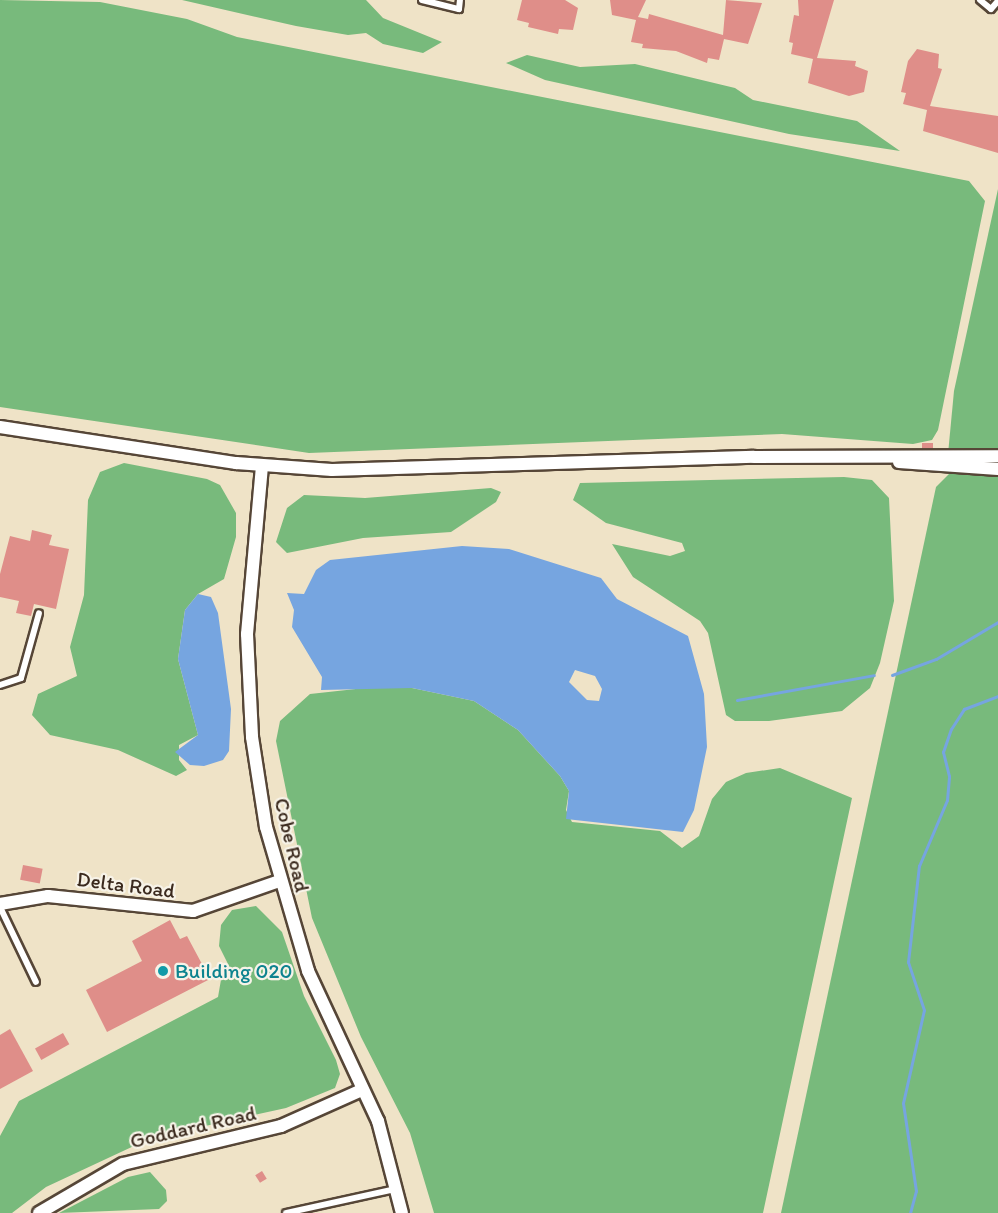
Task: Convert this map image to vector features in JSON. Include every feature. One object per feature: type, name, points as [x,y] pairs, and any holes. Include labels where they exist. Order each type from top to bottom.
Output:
[{"type":"street","points":[[0,426],[262,466],[365,471],[956,454],[998,456]]},
{"type":"street","points":[[868,458],[998,469]]},
{"type":"street","name":"Cobe Road","points":[[262,466],[249,579],[248,679],[259,787],[279,881],[308,971],[378,1121],[402,1213]]},
{"type":"street","name":"Delta Road","points":[[0,906],[53,896],[193,911],[279,881]]},
{"type":"street","name":"Goddard Road","points":[[39,1213],[131,1161],[281,1126],[362,1090]]},
{"type":"lane","points":[[422,0],[459,9],[460,0]]},
{"type":"lane","points":[[980,0],[991,9],[998,1]]},
{"type":"lane","points":[[956,454],[956,467]]},
{"type":"lane","points":[[0,686],[12,686],[21,678],[39,613]]},
{"type":"lane","points":[[0,906],[36,982]]},
{"type":"lane","points":[[286,1213],[396,1189]]},
{"type":"green space","points":[[0,0],[100,2],[187,19],[237,37],[969,181],[985,201],[938,430],[932,440],[913,444],[782,434],[309,453],[0,407]]},
{"type":"green space","points":[[182,0],[366,0],[383,18],[442,42],[423,53],[383,44],[366,33],[348,35],[296,26]]},
{"type":"green space","points":[[527,55],[580,67],[635,64],[735,88],[753,100],[857,121],[900,151],[789,134],[545,80],[506,63]]},
{"type":"green space","points":[[998,189],[998,456],[948,454],[954,391]]},
{"type":"green space","points":[[124,463],[207,479],[220,485],[236,513],[236,537],[224,579],[198,594],[185,610],[178,659],[198,735],[179,745],[179,760],[187,770],[176,776],[118,750],[50,735],[32,715],[38,694],[77,676],[70,647],[84,595],[88,500],[100,472]]},
{"type":"green space","points":[[956,467],[998,469],[998,1213],[781,1213],[936,487]]},
{"type":"green space","points":[[844,477],[872,480],[889,498],[894,601],[880,663],[870,688],[842,711],[769,721],[735,721],[726,715],[708,633],[700,621],[633,577],[612,544],[670,556],[685,551],[682,543],[606,523],[573,500],[580,483]]},
{"type":"green space","points":[[491,488],[501,492],[496,502],[451,532],[363,538],[287,553],[276,542],[287,508],[304,495],[365,498]]},
{"type":"green space","points":[[374,687],[412,688],[474,701],[518,730],[560,776],[569,791],[566,810],[572,822],[660,831],[682,848],[699,836],[712,799],[726,782],[746,773],[780,768],[852,798],[763,1213],[434,1213],[410,1133],[361,1037],[312,918],[276,741],[280,721],[310,694]]},
{"type":"green space","points":[[256,906],[282,932],[304,996],[336,1060],[340,1074],[335,1088],[286,1108],[151,1138],[46,1187],[12,1213],[0,1213],[0,1136],[19,1101],[218,997],[222,974],[231,970],[219,946],[221,925],[232,910]]},
{"type":"green space","points":[[150,1172],[166,1190],[167,1201],[159,1209],[59,1213],[128,1177]]},
{"type":"water","points":[[462,546],[509,549],[601,578],[617,599],[688,636],[704,694],[707,747],[694,810],[683,832],[566,819],[569,791],[560,776],[518,730],[474,701],[412,688],[321,690],[322,677],[292,627],[294,610],[287,593],[304,594],[316,570],[330,560]],"holes":[[[575,670],[595,676],[602,689],[599,701],[587,700],[569,682]]]},
{"type":"water","points":[[198,594],[211,597],[218,613],[231,709],[229,751],[223,760],[204,766],[190,765],[175,752],[198,735],[178,659],[185,610]]},
{"type":"building","points":[[522,0],[565,0],[578,8],[573,30],[559,29],[558,34],[528,27],[529,23],[517,20]]},
{"type":"building","points":[[610,0],[646,0],[638,17],[648,19],[649,14],[723,35],[726,0],[762,3],[748,44],[724,39],[719,60],[708,58],[707,63],[676,51],[642,48],[643,44],[631,42],[636,20],[612,15]]},
{"type":"building","points":[[798,0],[834,0],[817,58],[856,61],[855,66],[868,71],[864,92],[849,96],[808,83],[813,59],[791,54],[793,43],[789,42],[794,15],[799,16]]},
{"type":"building","points":[[917,49],[939,54],[938,68],[942,69],[930,106],[998,116],[998,153],[923,131],[927,110],[903,104],[906,93],[901,92],[908,61]]},
{"type":"building","points":[[922,443],[933,443],[933,462],[922,462]]},
{"type":"building","points":[[32,530],[52,535],[49,545],[69,549],[56,609],[34,604],[31,616],[16,613],[19,601],[0,597],[0,574],[10,536],[30,541]]},
{"type":"building","points":[[23,865],[43,869],[40,884],[20,880]]},
{"type":"building","name":"Building 020","points":[[170,920],[180,939],[187,936],[210,979],[107,1032],[86,990],[142,961],[132,941]]},
{"type":"building","points":[[10,1029],[33,1071],[0,1089],[0,1035]]},
{"type":"building","points":[[63,1033],[69,1044],[41,1060],[35,1049]]},
{"type":"building","points":[[262,1171],[267,1179],[260,1183],[255,1175]]},
{"type":"waterway","points":[[892,675],[936,659],[998,622]]},
{"type":"waterway","points":[[737,700],[874,675]]},
{"type":"waterway","points":[[910,1213],[916,1191],[903,1103],[924,1010],[908,962],[919,866],[947,800],[949,776],[943,752],[951,729],[964,709],[998,696]]},
{"type":"place","name":"Building 020","points":[[163,971]]}]
